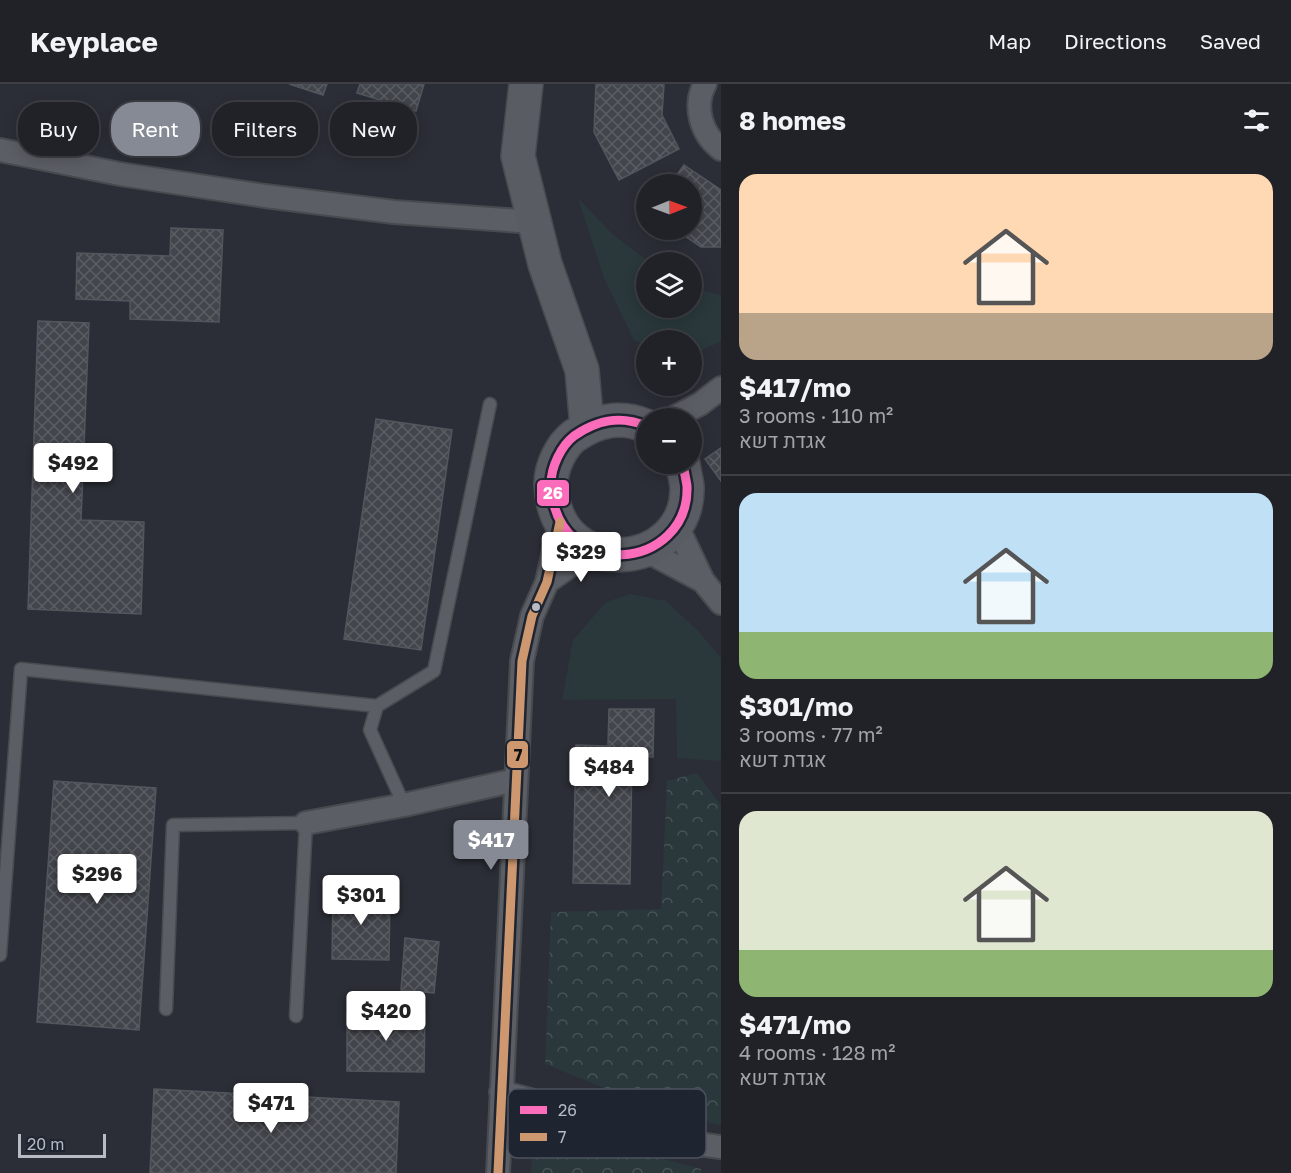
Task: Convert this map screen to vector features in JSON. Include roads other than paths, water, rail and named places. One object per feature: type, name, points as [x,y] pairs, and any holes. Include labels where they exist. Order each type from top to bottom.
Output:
[{"type":"street","points":[[526,84],[518,156],[545,264],[582,370],[587,427]]},
{"type":"street","points":[[705,84],[699,103],[701,120],[707,135],[721,149]]},
{"type":"street","points":[[0,150],[120,174],[265,196],[394,212],[534,222]]},
{"type":"street","points":[[582,370],[633,423]]},
{"type":"street","points":[[698,408],[721,388]]},
{"type":"street","points":[[633,423],[609,420],[587,427],[570,440],[557,458],[551,479],[552,501],[560,522],[573,538],[592,550],[613,556],[635,554],[655,545],[672,530],[683,509],[687,487],[685,474]]},
{"type":"street","points":[[498,1173],[522,661],[532,616],[547,582],[560,522]]},
{"type":"street","points":[[676,524],[703,581],[721,603]]},
{"type":"street","points":[[547,582],[592,550]]},
{"type":"street","points":[[645,550],[703,581]]},
{"type":"street","points":[[306,823],[404,805],[516,780]]},
{"type":"street","points":[[501,1092],[508,1094]]},
{"type":"street","points":[[706,1145],[721,1147]]},
{"type":"lane","points":[[0,956],[21,669],[377,706],[434,671],[490,404]]},
{"type":"lane","points":[[377,706],[370,730],[404,805]]},
{"type":"lane","points":[[166,1009],[173,825],[306,823],[296,1017]]}]
